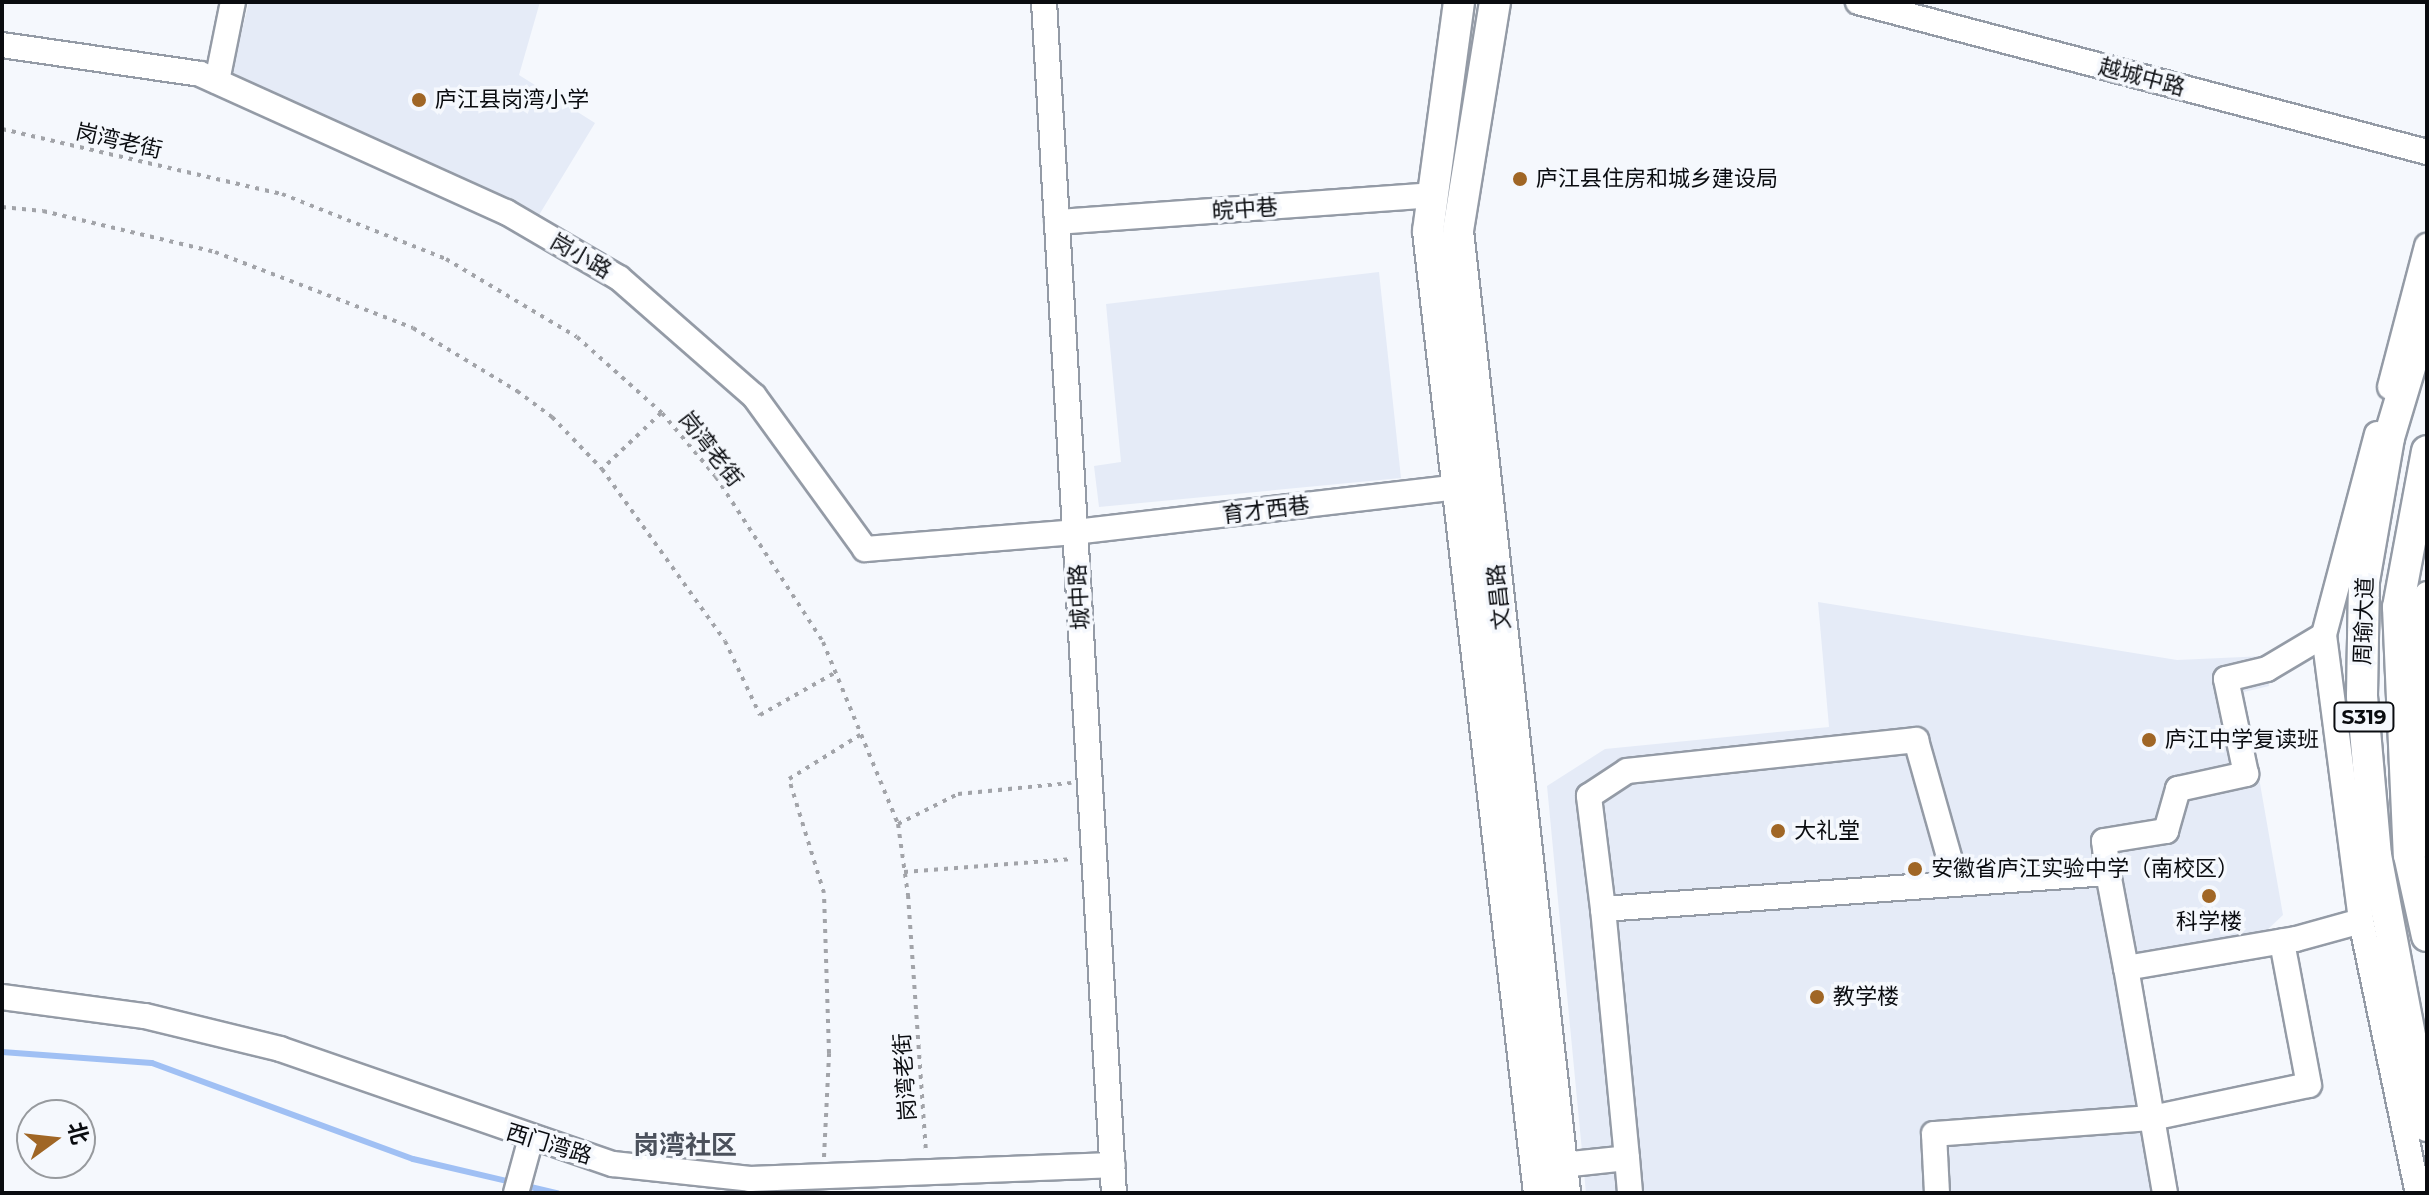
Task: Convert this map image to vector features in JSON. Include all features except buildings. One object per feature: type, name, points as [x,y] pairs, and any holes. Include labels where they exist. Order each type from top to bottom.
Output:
[{"type":"main road","name":"文昌路","points":[[1459,2],[1428,231],[1539,1193]]},
{"type":"main road","name":"文昌路","points":[[1495,2],[1458,231],[1563,1179]]},
{"type":"main road","name":"周瑜大道","points":[[2427,311],[2389,438],[2364,581],[2362,696],[2376,855],[2427,1126]]},
{"type":"main road","name":"周瑜大道","points":[[2427,451],[2398,607],[2409,855],[2427,936]]},
{"type":"street","points":[[217,81],[233,2]]},
{"type":"street","name":"城中路","points":[[1044,2],[1114,1193]]},
{"type":"street","name":"越城中路","points":[[1858,2],[2427,152]]},
{"type":"street","name":"岗小路","points":[[2,45],[200,74],[506,212],[619,278],[754,396],[865,549],[1075,532]]},
{"type":"street","name":"皖中巷","points":[[1057,222],[1433,195]]},
{"type":"street","points":[[2418,1193],[2361,921],[2324,635],[2427,246]]},
{"type":"street","name":"育才西巷","points":[[1075,532],[1458,487]]},
{"type":"street","points":[[2427,594],[2420,623],[2427,845]]},
{"type":"street","points":[[2165,1193],[2104,841],[2166,831],[2178,789],[2246,774],[2226,679],[2267,669],[2324,635]]},
{"type":"street","points":[[1630,1193],[1589,796],[1627,771],[1916,740],[1956,881]]},
{"type":"street","points":[[1603,909],[1956,881],[2108,873]]},
{"type":"street","points":[[2126,968],[2282,942],[2361,921]]},
{"type":"street","points":[[1937,1193],[1934,1134],[2152,1118],[2309,1085],[2282,942]]},
{"type":"street","name":"西门湾路","points":[[2,997],[145,1016],[280,1049],[528,1149],[613,1164],[750,1179],[1113,1165]]},
{"type":"street","points":[[516,1193],[528,1149]]},
{"type":"street","points":[[1563,1179],[1627,1158]]},
{"type":"path","name":"岗湾老街","points":[[2,129],[282,194],[446,259],[577,337],[662,413],[716,477],[823,642],[898,824],[928,1172]]},
{"type":"path","points":[[2,207],[43,211],[215,252],[413,328],[517,391],[552,417],[602,469],[725,641],[760,715],[836,672]]},
{"type":"path","points":[[602,469],[662,413]]},
{"type":"path","points":[[823,1175],[829,1053],[824,893],[789,779],[861,735]]},
{"type":"path","points":[[898,824],[958,794],[1090,781]]},
{"type":"path","points":[[904,872],[1095,857]]},
{"type":"shaded area","name":"庐江县岗湾小学","points":[[249,2],[540,2],[519,75],[595,123],[536,220],[231,76]]},
{"type":"shaded area","points":[[1379,272],[1401,478],[1099,507],[1094,466],[1121,462],[1106,304]]},
{"type":"shaded area","name":"安徽省庐江实验中学（南校区）","points":[[1818,602],[2177,660],[2265,656],[2269,686],[2244,692],[2283,915],[2265,932],[2132,960],[2162,1127],[2180,1193],[1586,1193],[1547,786],[1605,749],[1829,727]]},
{"type":"waterway","points":[[2,1052],[152,1063],[413,1159],[511,1182]]},
{"type":"waterway","points":[[522,1185],[558,1193]]},
{"type":"place","name":"庐江县岗湾小学","points":[[419,100]]},
{"type":"place","name":"庐江县住房和城乡建设局","points":[[1520,179]]},
{"type":"place","name":"庐江中学复读班","points":[[2149,740]]},
{"type":"place","name":"大礼堂","points":[[1778,831]]},
{"type":"place","name":"安徽省庐江实验中学（南校区）","points":[[1915,869]]},
{"type":"place","name":"科学楼","points":[[2209,896]]},
{"type":"place","name":"教学楼","points":[[1817,997]]},
{"type":"district","name":"岗湾社区","points":[[685,1146]]}]
